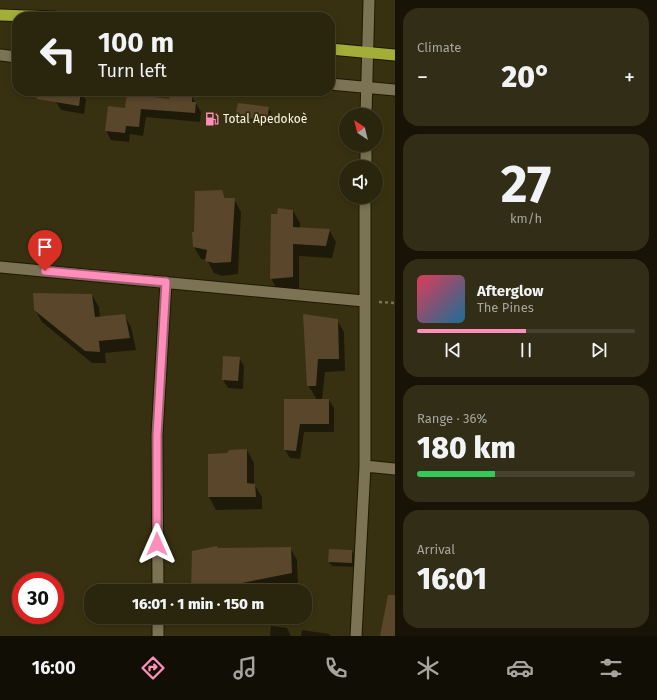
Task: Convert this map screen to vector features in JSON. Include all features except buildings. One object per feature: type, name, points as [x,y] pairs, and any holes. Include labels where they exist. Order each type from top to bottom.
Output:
[{"type":"highway","points":[[0,15],[12,15]]},
{"type":"highway","points":[[335,50],[395,55]]},
{"type":"street","points":[[366,108],[369,0]]},
{"type":"street","points":[[0,55],[12,56]]},
{"type":"street","points":[[335,84],[395,90]]},
{"type":"street","points":[[356,636],[365,466],[365,204]]},
{"type":"street","points":[[0,267],[364,301]]},
{"type":"street","points":[[158,584],[157,435],[166,282]]},
{"type":"street","points":[[365,466],[395,469]]},
{"type":"street","points":[[158,624],[158,636]]},
{"type":"place","name":"Total Apedokoè","points":[[212,119]]},
{"type":"route","points":[[45,271],[166,282],[157,435],[157,544]]}]
